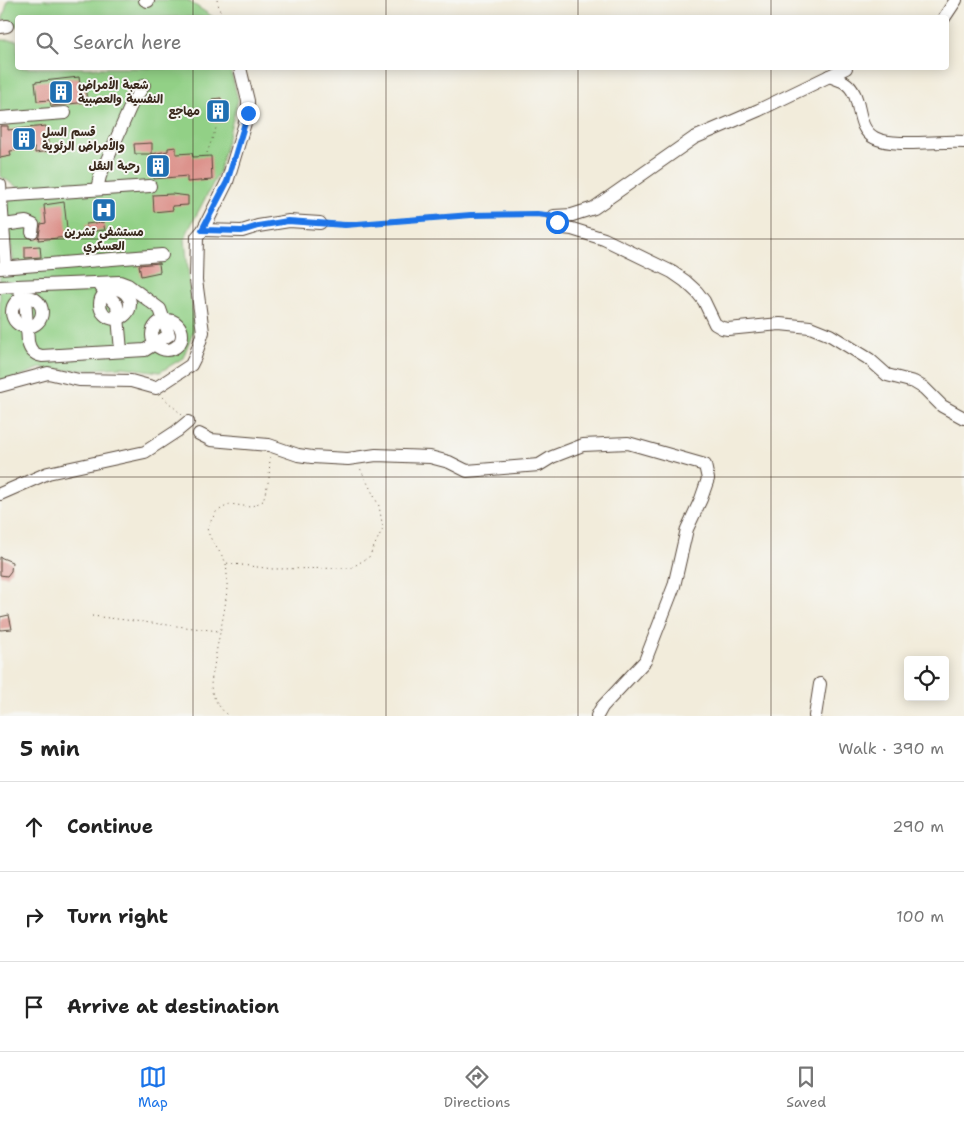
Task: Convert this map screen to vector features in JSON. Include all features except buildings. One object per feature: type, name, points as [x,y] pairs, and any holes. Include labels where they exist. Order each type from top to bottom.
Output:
[{"type":"street","points":[[946,15],[956,0]]},
{"type":"street","points":[[0,386],[48,374],[79,380],[131,380],[156,388],[190,365],[195,357],[203,332],[196,280],[197,237],[227,182],[248,113],[248,102],[240,70]]},
{"type":"street","points":[[842,70],[694,138],[594,208],[572,215],[554,216],[557,222],[564,228],[604,239],[672,272],[696,292],[704,301],[715,324],[722,328],[780,324],[810,328],[830,335],[869,359],[887,375],[914,382],[924,388],[942,406],[964,418]]},
{"type":"street","points":[[829,76],[850,88],[858,104],[864,127],[874,138],[886,142],[964,142]]},
{"type":"street","points":[[96,189],[132,103],[144,85]]},
{"type":"street","points":[[0,118],[65,113]]},
{"type":"street","points":[[150,186],[96,189],[1,190],[3,267],[162,255]]},
{"type":"street","points":[[202,230],[242,231],[288,221],[320,223]]},
{"type":"street","points":[[2,232],[26,222],[33,224],[32,232]]},
{"type":"street","points":[[0,287],[16,286],[120,282],[128,285],[160,309],[169,336],[145,350],[42,356],[36,354],[30,348],[25,297],[16,286]]},
{"type":"street","points":[[95,283],[107,291],[117,304],[121,351]]},
{"type":"street","points":[[0,494],[48,474],[145,452],[188,422]]},
{"type":"street","points":[[199,434],[211,440],[271,446],[298,455],[355,458],[430,456],[467,471],[539,465],[552,457],[583,445],[628,443],[705,465],[708,479],[687,529],[674,586],[645,661],[602,707],[597,716]]},
{"type":"street","points":[[815,716],[820,684]]},
{"type":"path","points":[[217,0],[223,15]]},
{"type":"path","points":[[207,153],[216,128]]},
{"type":"path","points":[[320,223],[365,224],[402,219],[471,215],[537,214],[554,216]]},
{"type":"path","points":[[156,388],[166,402],[188,422]]},
{"type":"path","points":[[228,716],[218,706],[211,687],[228,593],[228,579],[226,563],[217,546],[209,539],[207,528],[216,512],[230,504],[250,507],[263,501],[269,479],[271,446]]},
{"type":"path","points":[[226,563],[273,569],[350,568],[369,557],[383,528],[378,506],[355,458]]},
{"type":"path","points":[[92,616],[220,631]]},
{"type":"green space","points":[[8,0],[187,0],[210,15],[15,15],[15,26],[0,19],[3,18]]},
{"type":"green space","name":"مستشفى تشرين العسكري","points":[[0,40],[15,40],[15,70],[230,70],[238,100],[219,172],[185,239],[194,329],[183,358],[160,372],[122,367],[93,370],[47,370],[43,367],[0,384],[0,274],[15,271],[5,206],[21,189],[0,176]]},
{"type":"place","name":"شعبة الأمراض النفسية والعصبية","points":[[61,92]]},
{"type":"place","name":"مهاجع","points":[[218,111]]},
{"type":"place","name":"قسم السل والأمراض الرئوية","points":[[24,139]]},
{"type":"place","name":"رحبة النقل","points":[[158,166]]},
{"type":"place","name":"مستشفى تشرين العسكري","points":[[104,210]]},
{"type":"route","points":[[248,113],[227,182],[202,230],[242,231],[288,221],[345,225],[445,216],[515,214],[554,216],[557,222]]}]
